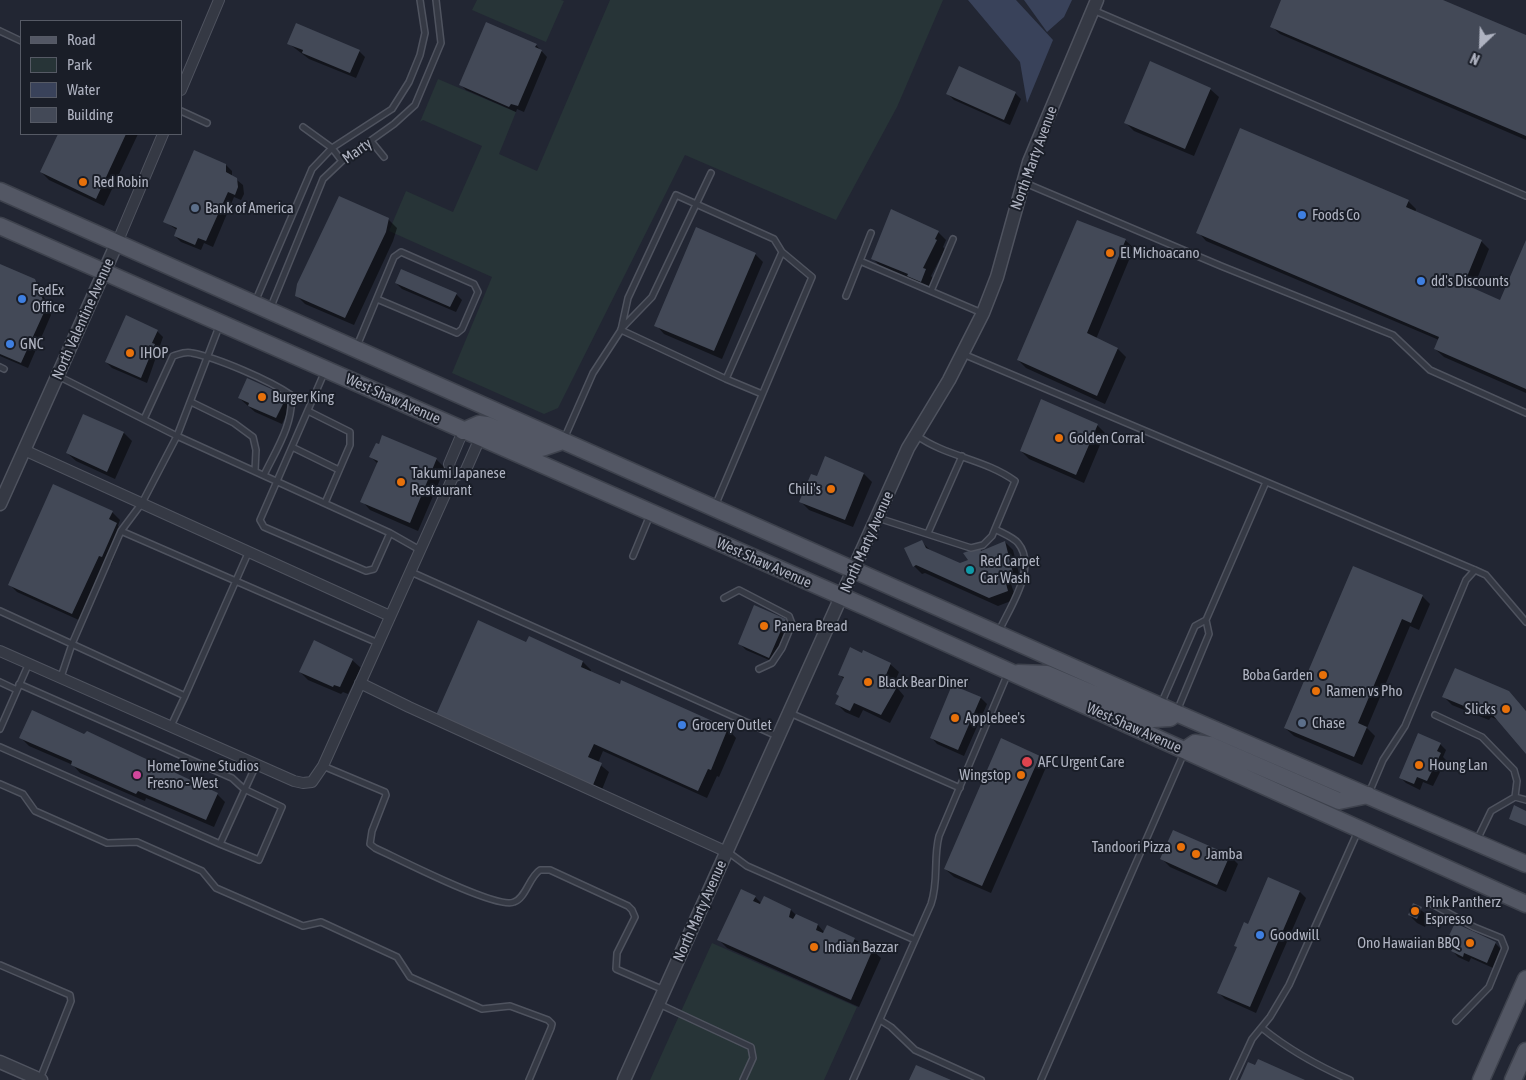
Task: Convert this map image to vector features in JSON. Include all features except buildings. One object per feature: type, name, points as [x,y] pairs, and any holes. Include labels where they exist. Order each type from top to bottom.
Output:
[{"type":"main road","name":"West Shaw Avenue","points":[[0,190],[1160,706],[1526,864]]},
{"type":"main road","name":"West Shaw Avenue","points":[[0,226],[651,512],[1526,904]]},
{"type":"main road","points":[[464,431],[479,424],[487,425],[542,448],[563,442]]},
{"type":"main road","points":[[1008,672],[1047,674],[1153,719],[1170,718],[1176,713]]},
{"type":"main road","points":[[1185,750],[1195,744],[1210,745],[1339,801],[1368,795]]},
{"type":"main road","points":[[1481,1080],[1526,979]]},
{"type":"main road","points":[[1513,1080],[1524,1061]]},
{"type":"street","points":[[182,88],[219,0]]},
{"type":"street","name":"North Marty Avenue","points":[[624,1080],[916,435],[963,354],[983,313],[997,277],[1022,182],[1095,5]]},
{"type":"street","name":"North Valentine Avenue","points":[[0,504],[163,135]]},
{"type":"street","points":[[453,478],[449,464],[464,431]]},
{"type":"street","points":[[0,650],[303,784],[312,782],[323,766],[453,478],[465,472],[480,438]]},
{"type":"street","points":[[24,450],[390,616]]},
{"type":"street","points":[[360,682],[409,707],[727,852]]},
{"type":"street","points":[[0,1063],[40,1080]]},
{"type":"lane","name":"Marty","points":[[254,302],[312,170],[332,148],[392,109],[409,82],[420,55],[425,33],[420,0]]},
{"type":"lane","name":"Marty","points":[[270,309],[323,179],[342,161],[371,141],[415,105],[440,43],[436,0]]},
{"type":"lane","points":[[1095,5],[1526,196]]},
{"type":"lane","points":[[0,32],[20,41]]},
{"type":"lane","points":[[182,111],[207,123]]},
{"type":"lane","points":[[303,127],[332,148],[342,161]]},
{"type":"lane","points":[[371,141],[384,157]]},
{"type":"lane","points":[[563,442],[593,373],[621,330],[652,297],[711,173]]},
{"type":"lane","points":[[1022,182],[1221,266],[1393,335],[1430,370],[1526,413]]},
{"type":"lane","points":[[621,330],[628,298],[676,195],[774,239],[782,252],[812,277],[715,507]]},
{"type":"lane","points":[[846,296],[871,233]]},
{"type":"lane","points":[[931,291],[953,239]]},
{"type":"lane","points":[[356,349],[377,298],[394,258],[401,252],[474,284],[478,292],[462,329],[457,333],[377,298]]},
{"type":"lane","points":[[726,379],[782,252]]},
{"type":"lane","points":[[860,261],[983,313]]},
{"type":"lane","points":[[61,677],[72,644],[121,531],[142,503],[177,436],[221,322]]},
{"type":"lane","points":[[621,330],[762,394]]},
{"type":"lane","points":[[144,419],[173,356],[183,352],[207,358],[273,383],[290,395],[292,408],[288,425],[264,475]]},
{"type":"lane","points":[[963,354],[1476,570],[1486,575],[1526,622]]},
{"type":"lane","points":[[326,368],[260,520],[264,527],[366,571],[374,569],[390,533]]},
{"type":"lane","points":[[58,376],[177,436],[390,533],[420,550]]},
{"type":"lane","points":[[191,402],[234,423],[253,437],[256,450],[255,471]]},
{"type":"lane","points":[[308,411],[350,432],[350,445],[325,503]]},
{"type":"lane","points":[[878,518],[971,548],[982,544],[992,536],[1015,481],[1002,471],[931,446],[916,435]]},
{"type":"lane","points":[[292,448],[339,470]]},
{"type":"lane","points":[[928,533],[962,456]]},
{"type":"lane","points":[[1176,713],[1209,634],[1206,620],[1266,482]]},
{"type":"lane","points":[[633,556],[651,512]]},
{"type":"lane","points":[[995,529],[1018,543],[1026,558],[1022,580],[998,633]]},
{"type":"lane","points":[[121,531],[378,643]]},
{"type":"lane","points":[[171,726],[249,551]]},
{"type":"lane","points":[[1368,795],[1383,760],[1405,726],[1466,580],[1476,570]]},
{"type":"lane","points":[[410,571],[779,737]]},
{"type":"lane","points":[[724,598],[739,590],[789,616],[792,624],[782,648],[772,663],[759,669]]},
{"type":"lane","points":[[0,611],[185,696]]},
{"type":"lane","points":[[1160,706],[1195,626],[1206,620]]},
{"type":"lane","points":[[0,729],[29,663]]},
{"type":"lane","points":[[853,1080],[935,891],[935,849],[939,836],[1008,672]]},
{"type":"lane","points":[[0,682],[18,687],[232,778],[244,789],[282,807],[259,860],[0,747]]},
{"type":"lane","points":[[790,713],[960,788]]},
{"type":"lane","points":[[1435,715],[1482,737],[1508,763],[1514,770],[1517,781],[1515,796]]},
{"type":"lane","points":[[1041,1080],[1185,750]]},
{"type":"lane","points":[[220,844],[256,764]]},
{"type":"lane","points":[[323,766],[385,792],[386,795],[372,831],[370,844],[474,894],[512,904],[518,901],[534,875],[540,870],[550,870],[628,906],[635,918],[617,953],[616,970],[665,990]]},
{"type":"lane","points":[[0,784],[23,794],[35,811],[107,843],[138,842],[202,871],[216,888],[302,926],[321,922],[397,957],[410,977],[482,1009],[510,1006],[548,1020],[552,1024],[551,1028],[528,1080]]},
{"type":"lane","points":[[1515,796],[1526,800]]},
{"type":"lane","points":[[1477,842],[1491,811],[1515,796]]},
{"type":"lane","points":[[1233,1080],[1252,1039],[1262,1028],[1289,985],[1358,830]]},
{"type":"lane","points":[[727,852],[747,866],[915,940]]},
{"type":"lane","points":[[1432,904],[1474,927],[1501,938],[1504,942],[1505,948],[1489,987],[1456,1021]]},
{"type":"lane","points":[[0,965],[70,995],[71,1001],[40,1080]]},
{"type":"lane","points":[[658,1004],[751,1047],[752,1058],[743,1080]]},
{"type":"lane","points":[[880,1020],[891,1027],[915,1050],[981,1080]]},
{"type":"lane","points":[[1262,1028],[1282,1044],[1312,1062],[1350,1080]]},
{"type":"green space","points":[[477,0],[564,1],[546,42],[472,10]]},
{"type":"green space","points":[[610,0],[943,0],[897,107],[836,220],[685,155],[558,408],[544,414],[452,373],[492,277],[389,231],[406,191],[453,212],[482,146],[423,120],[420,122],[438,79],[516,112],[499,154],[537,171]]},
{"type":"green space","points":[[712,943],[857,1007],[824,1080],[650,1080]]},
{"type":"water","points":[[968,0],[1016,0],[1053,40],[1027,103],[1020,62]]},
{"type":"water","points":[[1024,0],[1072,0],[1064,17],[1047,32]]},
{"type":"place","name":"Red Robin","points":[[83,182]]},
{"type":"place","name":"Bank of America","points":[[195,208]]},
{"type":"place","name":"Foods Co","points":[[1302,215]]},
{"type":"place","name":"El Michoacano","points":[[1110,253]]},
{"type":"place","name":"dd's Discounts","points":[[1421,281]]},
{"type":"place","name":"FedEx Office","points":[[22,299]]},
{"type":"place","name":"GNC","points":[[10,344]]},
{"type":"place","name":"IHOP","points":[[130,353]]},
{"type":"place","name":"Burger King","points":[[262,397]]},
{"type":"place","name":"Golden Corral","points":[[1059,438]]},
{"type":"place","name":"Takumi Japanese Restaurant","points":[[401,482]]},
{"type":"place","name":"Chili's","points":[[831,489]]},
{"type":"place","name":"Red Carpet Car Wash","points":[[970,570]]},
{"type":"place","name":"Panera Bread","points":[[764,626]]},
{"type":"place","name":"Boba Garden","points":[[1323,675]]},
{"type":"place","name":"Black Bear Diner","points":[[868,682]]},
{"type":"place","name":"Ramen vs Pho","points":[[1316,691]]},
{"type":"place","name":"Slicks","points":[[1506,709]]},
{"type":"place","name":"Applebee's","points":[[955,718]]},
{"type":"place","name":"Chase","points":[[1302,723]]},
{"type":"place","name":"Grocery Outlet","points":[[682,725]]},
{"type":"place","name":"AFC Urgent Care","points":[[1027,762]]},
{"type":"place","name":"Houng Lan","points":[[1419,765]]},
{"type":"place","name":"HomeTowne Studios Fresno - West","points":[[137,775]]},
{"type":"place","name":"Wingstop","points":[[1021,775]]},
{"type":"place","name":"Tandoori Pizza","points":[[1181,847]]},
{"type":"place","name":"Jamba","points":[[1196,854]]},
{"type":"place","name":"Pink Pantherz Espresso","points":[[1415,911]]},
{"type":"place","name":"Goodwill","points":[[1260,935]]},
{"type":"place","name":"Ono Hawaiian BBQ","points":[[1470,943]]},
{"type":"place","name":"Indian Bazzar","points":[[814,947]]}]
